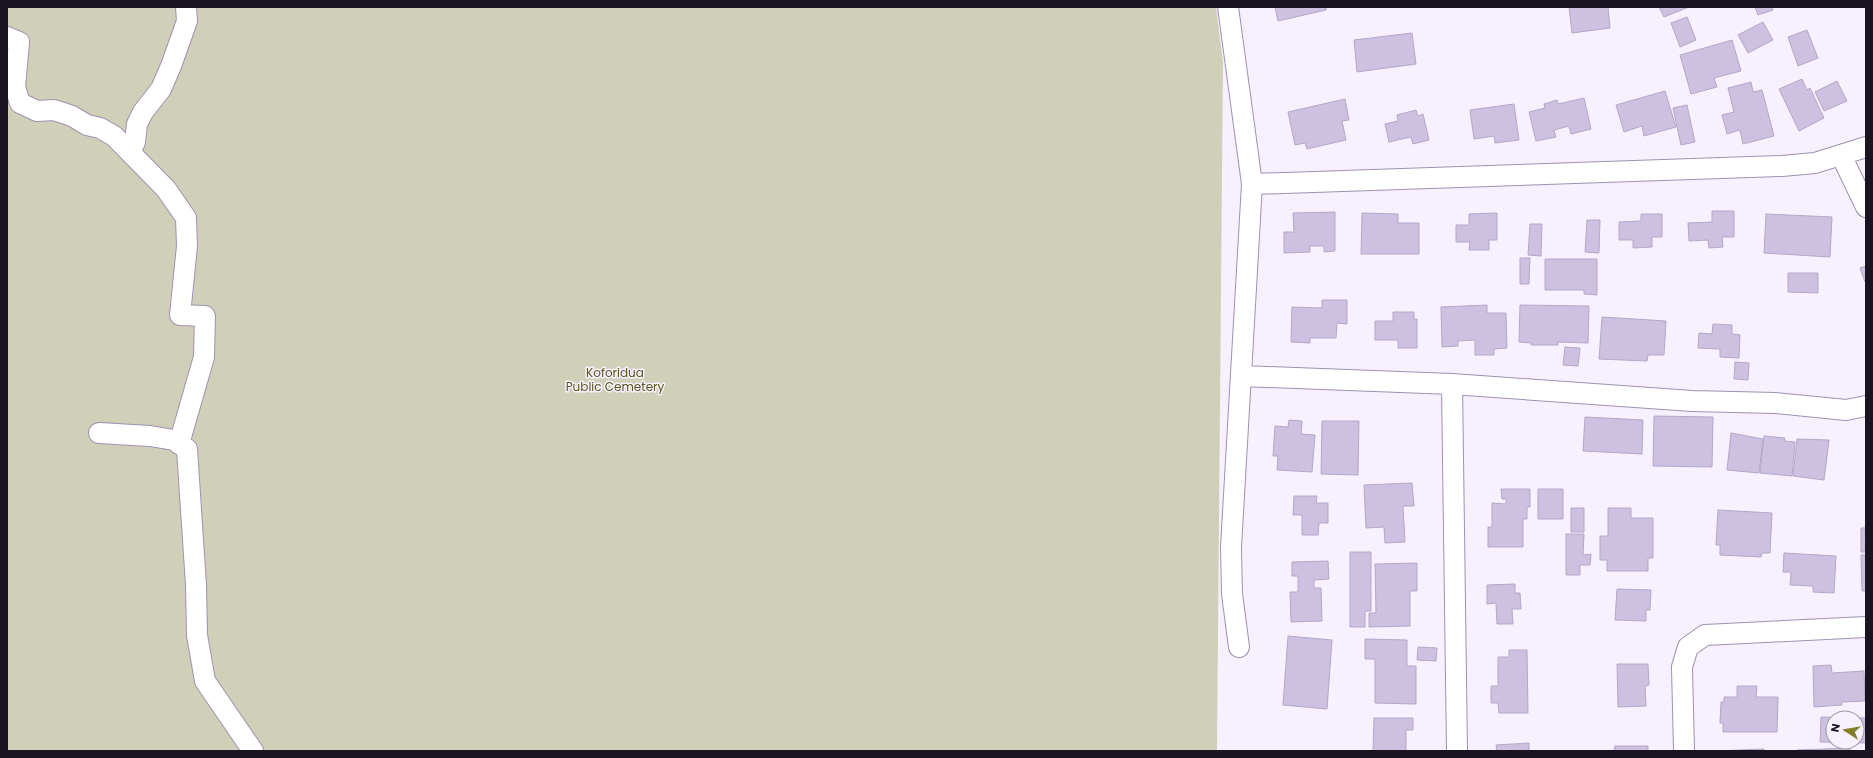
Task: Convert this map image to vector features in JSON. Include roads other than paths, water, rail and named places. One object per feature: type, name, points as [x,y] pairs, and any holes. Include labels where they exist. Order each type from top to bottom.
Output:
[{"type":"street","points":[[130,152],[134,142],[137,124],[143,112],[161,89],[172,66],[186,22],[186,7]]},
{"type":"street","points":[[1228,7],[1252,184],[1231,547],[1232,594],[1239,647]]},
{"type":"street","points":[[7,37],[18,42],[14,87],[20,103],[37,111],[54,110],[72,116],[87,125],[100,128],[114,136],[166,189],[186,218],[187,246],[180,315],[205,316],[204,357],[179,444]]},
{"type":"street","points":[[1252,184],[1782,166],[1815,163],[1866,147]]},
{"type":"street","points":[[1841,156],[1866,207]]},
{"type":"street","points":[[1242,376],[1452,384],[1692,401],[1775,403],[1846,410],[1866,406]]},
{"type":"street","points":[[1452,384],[1457,751]]},
{"type":"street","points":[[99,433],[150,436],[174,440],[187,449],[196,585],[196,635],[205,681],[253,751]]},
{"type":"street","points":[[1684,751],[1682,667],[1688,648],[1705,635],[1866,627]]},
{"type":"park label","name":"Koforidua Public Cemetery","points":[[615,379]]}]
